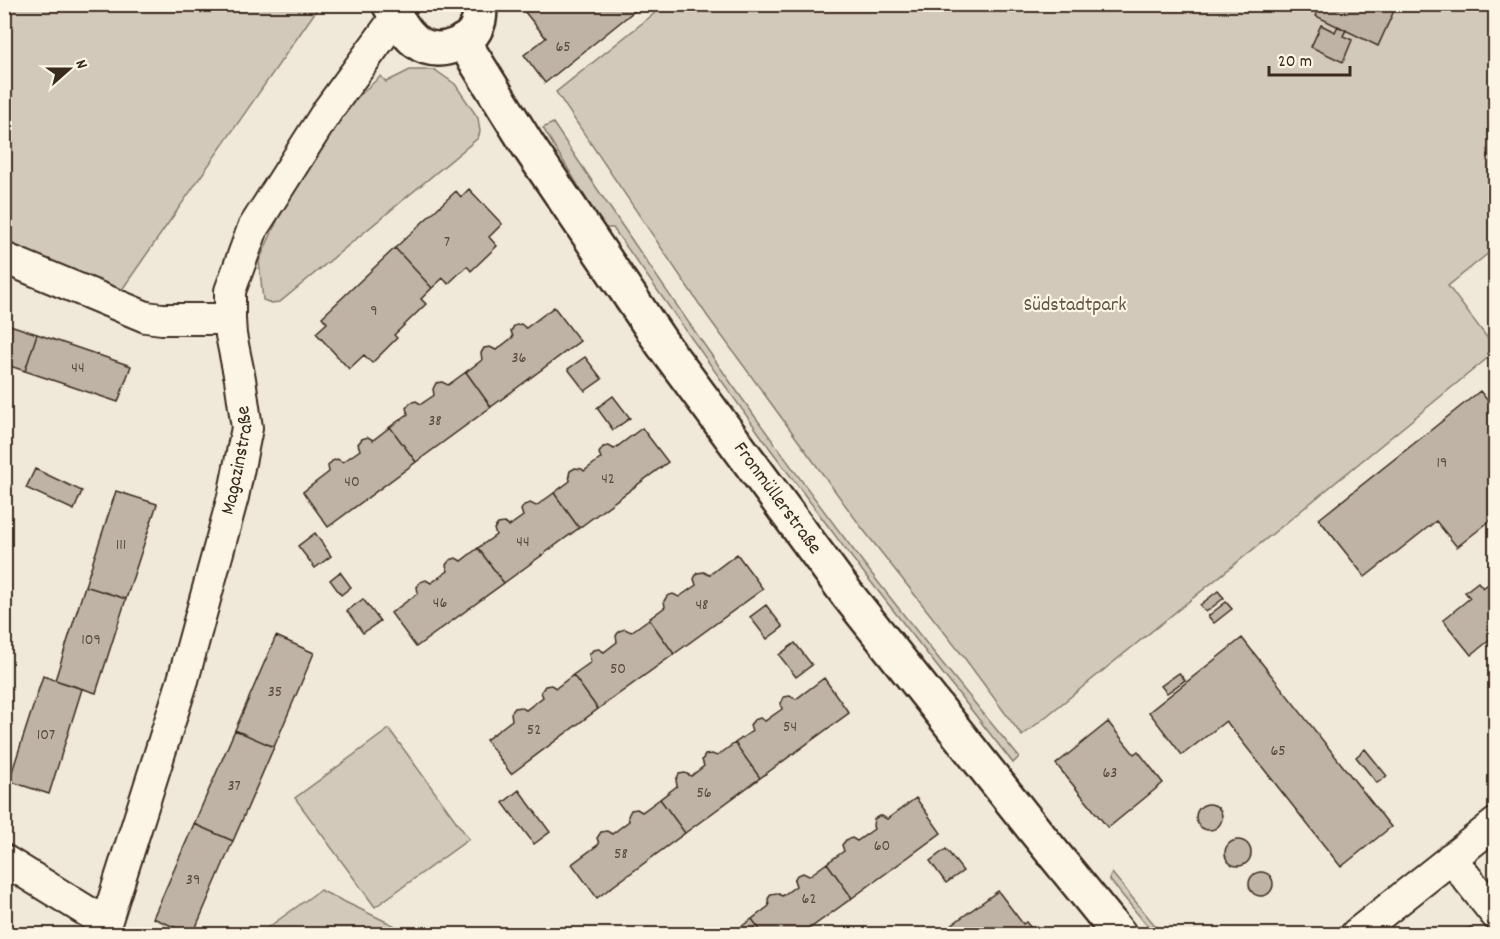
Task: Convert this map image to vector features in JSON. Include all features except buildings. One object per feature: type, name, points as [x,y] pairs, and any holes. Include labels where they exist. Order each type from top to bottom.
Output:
[{"type":"main road","points":[[393,11],[409,34],[426,47],[440,48],[452,47],[472,34],[478,24],[479,4]]},
{"type":"main road","name":"Fronmüllerstraße","points":[[463,41],[528,147],[663,345],[847,594],[1119,934]]},
{"type":"street","name":"Magazinstraße","points":[[104,929],[183,680],[233,496],[248,428],[230,319],[230,291],[253,228],[393,11]]},
{"type":"street","points":[[4,258],[146,317],[162,320],[230,319]]},
{"type":"street","points":[[1356,934],[1496,823]]},
{"type":"street","points":[[1451,858],[1496,915]]},
{"type":"street","points":[[4,860],[104,929]]},
{"type":"green space","points":[[4,5],[320,5],[119,294],[5,241]]},
{"type":"green space","name":"Südstadtpark","points":[[665,5],[1495,5],[1495,248],[1448,286],[1495,348],[1495,352],[1022,736],[963,656],[862,528],[708,317],[556,92]]},
{"type":"green space","points":[[410,70],[435,70],[455,84],[478,118],[480,132],[478,138],[280,302],[271,303],[263,300],[259,261],[282,210],[347,106],[381,76],[386,82]]},
{"type":"green space","points":[[553,123],[626,232],[777,447],[915,630],[1019,757],[1013,763],[849,554],[771,450],[613,228],[604,228],[543,128]]},
{"type":"green space","points":[[389,729],[469,839],[375,907],[295,798]]},
{"type":"green space","points":[[1112,873],[1162,934],[1154,934],[1109,879]]},
{"type":"green space","points":[[320,890],[412,934],[259,934]]}]
